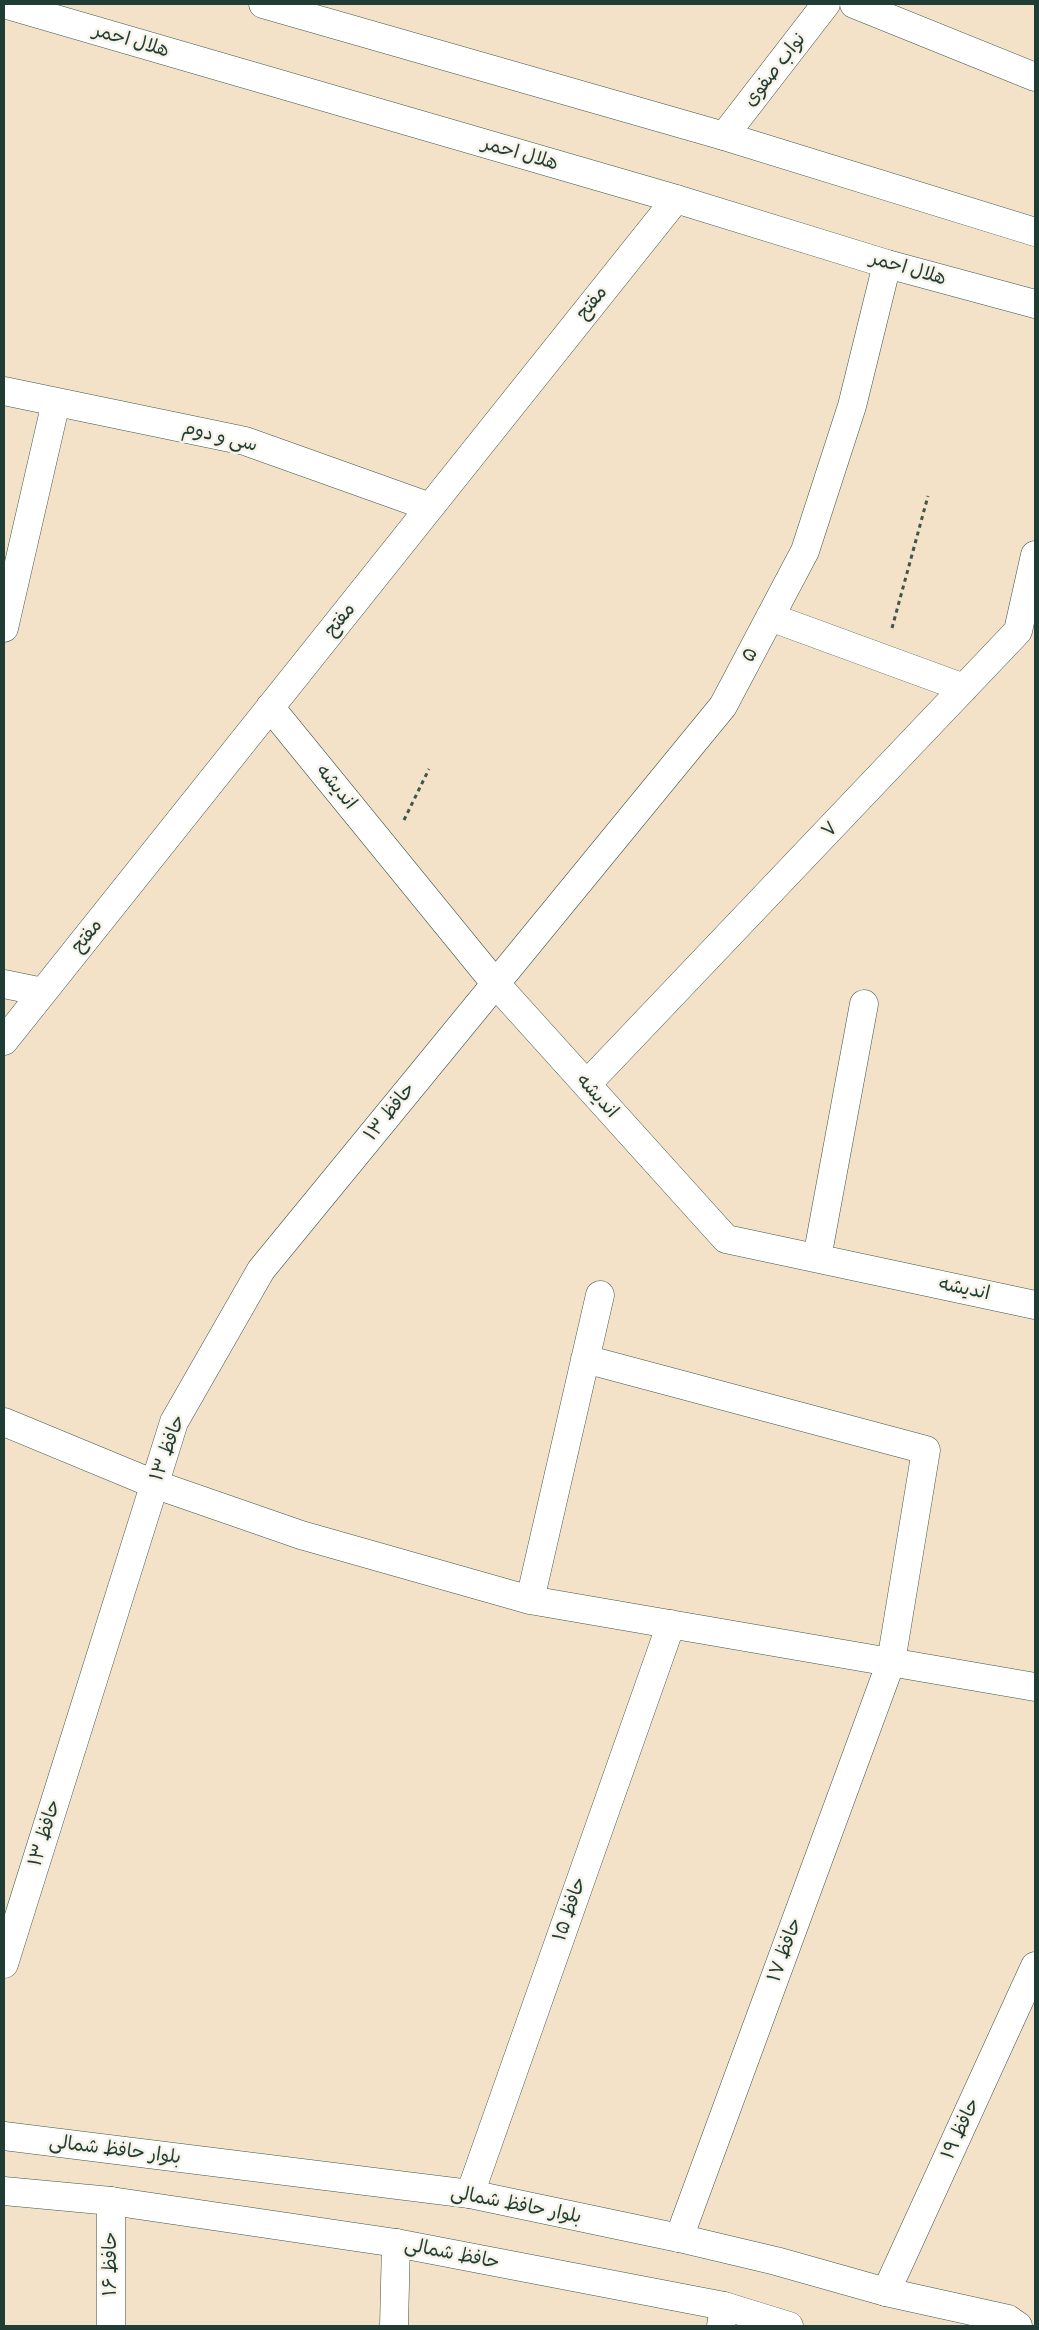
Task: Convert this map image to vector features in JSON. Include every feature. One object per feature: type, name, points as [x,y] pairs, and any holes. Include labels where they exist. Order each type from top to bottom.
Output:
[{"type":"street","name":"هلال احمر","points":[[4,4],[676,199],[887,264],[1035,304]]},
{"type":"street","points":[[263,4],[724,136],[1035,232]]},
{"type":"street","name":"نواب صفوی","points":[[724,136],[826,4]]},
{"type":"street","points":[[854,4],[1035,77]]},
{"type":"street","name":"مفتح","points":[[4,1041],[676,199]]},
{"type":"street","name":"۵","points":[[496,983],[724,706],[805,551],[852,406],[887,264]]},
{"type":"street","name":"سی و دوم","points":[[4,391],[245,441],[430,507]]},
{"type":"street","points":[[4,628],[56,402]]},
{"type":"street","name":"۷","points":[[587,1084],[1018,632],[1035,555]]},
{"type":"street","points":[[770,617],[964,688]]},
{"type":"street","name":"اندیشه","points":[[270,707],[496,983],[726,1239],[1035,1305]]},
{"type":"street","name":"حافظ ۱۳","points":[[4,1964],[174,1422],[261,1270],[496,983]]},
{"type":"street","points":[[4,984],[43,992]]},
{"type":"street","points":[[817,1258],[864,1004]]},
{"type":"street","points":[[530,1600],[600,1295]]},
{"type":"street","name":"حافظ ۱۷","points":[[585,1359],[926,1450],[891,1662],[679,2238]]},
{"type":"street","points":[[4,1422],[154,1484],[301,1535],[530,1600],[1035,1687]]},
{"type":"street","name":"حافظ ۱۵","points":[[470,2194],[671,1624]]},
{"type":"street","name":"حافظ ۱۹","points":[[886,2292],[1035,1966]]},
{"type":"street","name":"بلوار حافظ شمالی","points":[[4,2136],[470,2194],[679,2238],[776,2261],[886,2292],[1008,2319],[1018,2326]]},
{"type":"street","points":[[4,2191],[111,2201]]},
{"type":"street","name":"حافظ شمالی","points":[[111,2201],[396,2243],[722,2316],[789,2326]]},
{"type":"street","name":"حافظ ۱۶","points":[[111,2201],[111,2326]]},
{"type":"street","points":[[394,2326],[396,2243]]},
{"type":"path","points":[[883,659],[928,496]]},
{"type":"path","points":[[388,851],[429,769]]}]
